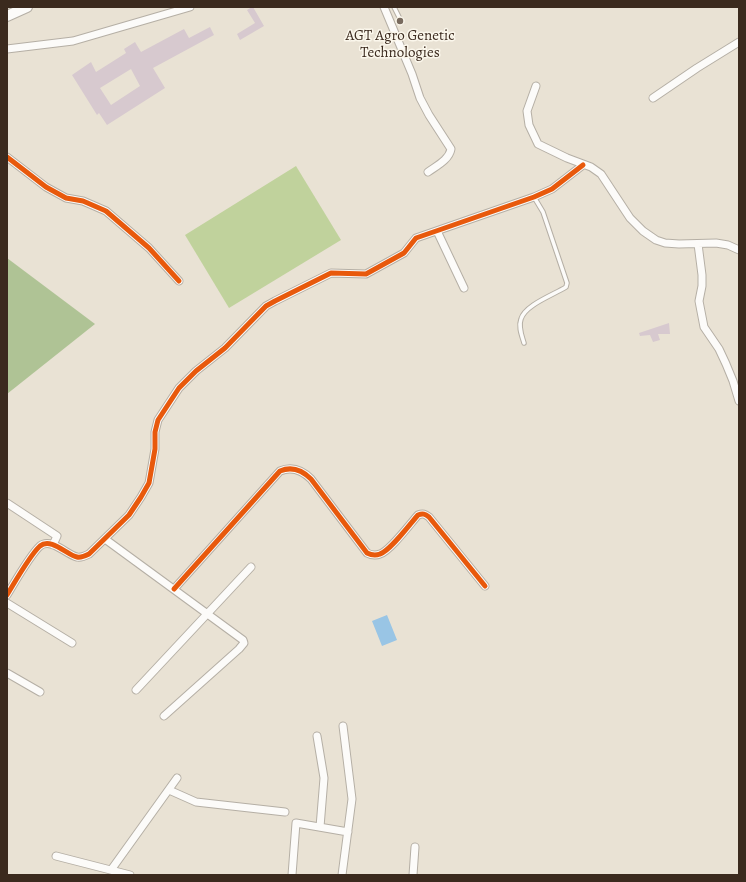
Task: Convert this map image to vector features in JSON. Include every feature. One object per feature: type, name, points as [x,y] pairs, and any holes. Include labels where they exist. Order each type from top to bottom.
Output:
[{"type":"main road","points":[[7,16],[27,7]]},
{"type":"street","points":[[7,49],[73,41],[190,7]]},
{"type":"street","points":[[384,7],[412,74],[420,98],[429,115],[452,149],[449,155],[442,162],[428,172]]},
{"type":"street","points":[[653,98],[739,42]]},
{"type":"street","points":[[536,86],[527,111],[529,125],[538,144],[591,167],[601,174],[630,218],[643,231],[656,240],[665,243],[716,243],[728,245],[739,250]]},
{"type":"street","points":[[7,157],[46,186],[66,198],[83,201],[106,211],[149,248],[179,281]]},
{"type":"street","points":[[7,595],[41,545],[53,545],[74,556],[82,558],[89,554],[129,515],[149,483],[155,432],[158,420],[179,388],[196,371],[225,348],[266,306],[331,273],[336,272],[357,275],[366,274],[404,253],[416,238],[552,190],[583,164]]},
{"type":"street","points":[[437,231],[464,288]]},
{"type":"street","points":[[698,244],[702,275],[702,286],[699,301],[704,327],[719,349],[734,381],[739,401]]},
{"type":"street","points":[[174,588],[280,471],[286,468],[292,468],[305,473],[367,553],[372,555],[381,554],[418,515],[422,513],[426,514],[485,586]]},
{"type":"street","points":[[7,503],[57,536],[53,545]]},
{"type":"street","points":[[105,539],[242,638],[244,643],[164,716]]},
{"type":"street","points":[[136,690],[251,567]]},
{"type":"street","points":[[7,603],[72,643]]},
{"type":"street","points":[[7,672],[40,692]]},
{"type":"street","points":[[342,875],[352,799],[343,726]]},
{"type":"street","points":[[317,736],[324,778],[320,827]]},
{"type":"street","points":[[111,870],[177,778]]},
{"type":"street","points":[[169,790],[196,802],[285,812]]},
{"type":"street","points":[[292,875],[296,823],[348,832]]},
{"type":"street","points":[[413,875],[414,847]]},
{"type":"street","points":[[56,856],[130,875]]},
{"type":"lane","points":[[394,7],[400,19]]},
{"type":"lane","points":[[524,344],[520,328],[521,319],[525,311],[566,287],[567,283],[543,212],[534,197]]},
{"type":"green space","points":[[296,166],[341,240],[229,308],[185,235]]},
{"type":"green space","points":[[7,258],[95,324],[7,394]]},
{"type":"water","points":[[387,615],[397,640],[382,646],[372,621]]},
{"type":"building","points":[[252,7],[264,26],[240,40],[237,34],[255,23],[247,10]]},
{"type":"building","points":[[210,27],[214,35],[153,68],[165,88],[107,125],[99,113],[97,115],[72,75],[91,62],[96,72],[126,53],[124,49],[135,42],[141,52],[184,29],[189,38]],"holes":[[[131,69],[140,86],[111,105],[100,88]]]},
{"type":"building","points":[[669,323],[670,334],[658,334],[660,340],[653,342],[650,335],[640,336],[639,333]]},
{"type":"cycle path","points":[[7,157],[46,187],[66,198],[83,201],[106,211],[149,248],[179,281]]},
{"type":"cycle path","points":[[7,595],[27,562],[40,546],[44,544],[54,545],[73,556],[83,557],[89,554],[129,515],[149,483],[155,449],[155,432],[158,420],[179,388],[196,371],[225,348],[266,306],[331,273],[366,274],[404,253],[416,238],[534,197],[552,189],[583,165]]},
{"type":"cycle path","points":[[174,589],[280,471],[289,469],[300,471],[311,479],[367,553],[375,555],[384,552],[394,543],[418,515],[424,514],[429,517],[485,586]]},
{"type":"place","name":"AGT Agro Genetic Technologies","points":[[400,21]]}]
